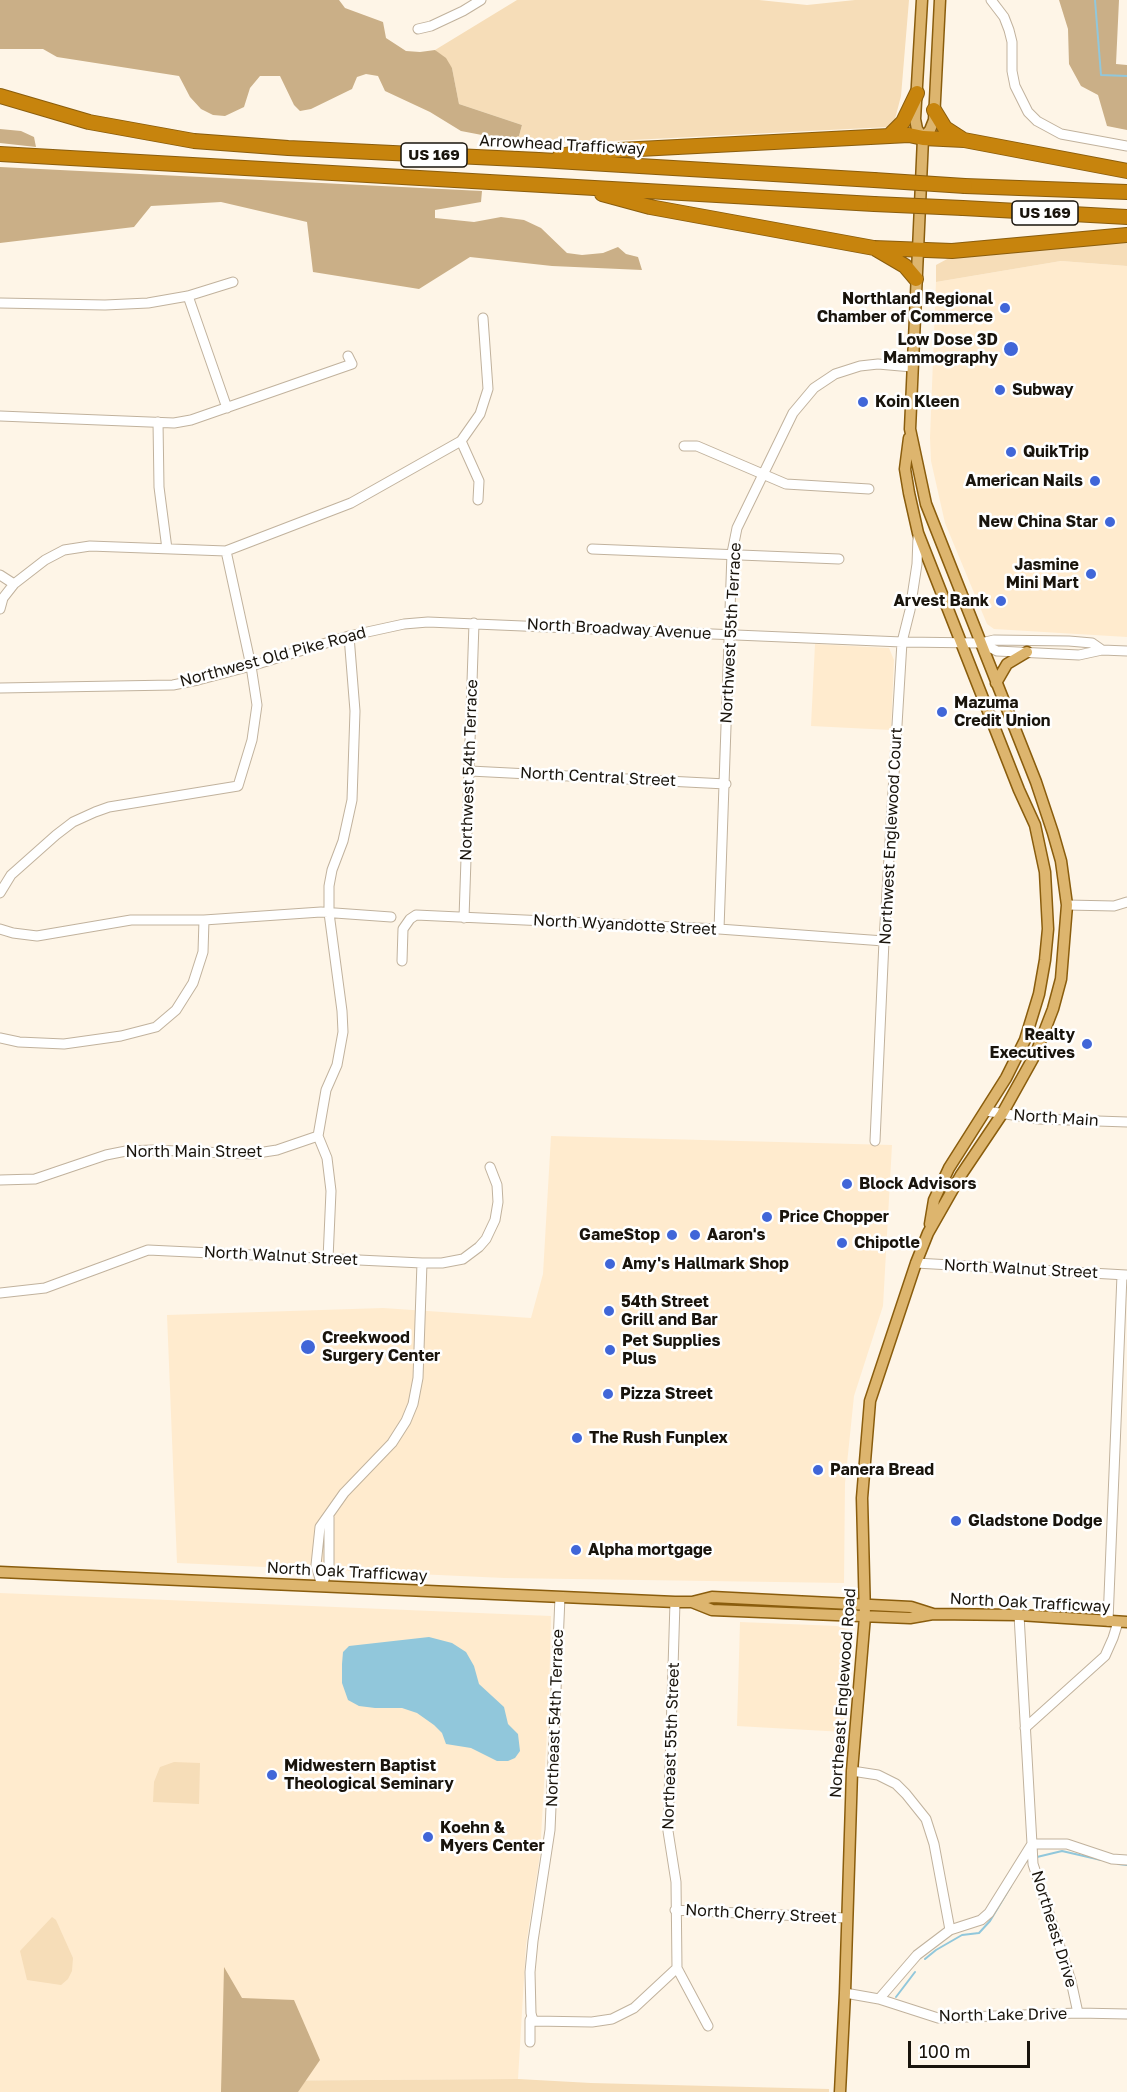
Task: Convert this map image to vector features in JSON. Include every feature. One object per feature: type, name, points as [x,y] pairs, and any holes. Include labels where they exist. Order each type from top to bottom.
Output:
[{"type":"highway","points":[[889,136],[903,122],[917,93]]},
{"type":"highway","name":"Arrowhead Trafficway","points":[[0,96],[89,122],[194,141],[965,186],[1127,192]]},
{"type":"highway","points":[[934,110],[945,128],[964,140]]},
{"type":"highway","points":[[539,160],[581,152],[909,135],[964,140],[1127,171]]},
{"type":"highway","name":"US 169","points":[[0,154],[1127,217]]},
{"type":"highway","points":[[574,186],[650,207],[874,248],[952,251],[1127,235]]},
{"type":"highway","points":[[874,248],[904,266],[916,279]]},
{"type":"main road","points":[[910,429],[923,138],[917,129],[915,119],[922,0]]},
{"type":"main road","points":[[923,138],[930,130],[934,120],[940,0]]},
{"type":"main road","name":"Northeast Englewood Road","points":[[910,429],[905,469],[918,533],[1019,790],[1035,825],[1045,872],[1048,929],[1046,960],[1039,994],[1025,1040],[1006,1078],[949,1168],[934,1200],[928,1233]]},
{"type":"main road","name":"Northeast Englewood Road","points":[[840,2092],[852,1770],[866,1616],[862,1498],[870,1401],[928,1233],[961,1175],[1002,1114],[1036,1053],[1053,1009],[1061,979],[1067,905],[1061,861],[1053,833],[1036,782],[926,504],[910,429]]},
{"type":"main road","points":[[996,683],[1007,664],[1027,652]]},
{"type":"main road","name":"North Oak Trafficway","points":[[0,1572],[675,1602],[692,1602],[712,1597],[911,1607],[933,1614]]},
{"type":"main road","name":"North Oak Trafficway","points":[[692,1602],[712,1610],[910,1618],[933,1614],[1019,1615],[1118,1622]]},
{"type":"street","points":[[418,29],[440,22],[481,0]]},
{"type":"street","points":[[991,0],[1004,17],[1009,30],[1015,86],[1028,112],[1036,121],[1061,134],[1127,146]]},
{"type":"street","points":[[0,303],[126,305],[188,296],[233,282]]},
{"type":"street","points":[[188,296],[227,408]]},
{"type":"street","points":[[0,609],[3,598],[14,584],[55,554],[90,546],[226,551],[351,503],[461,441],[480,414],[488,389],[483,318]]},
{"type":"street","points":[[0,416],[174,423],[227,408],[351,364],[348,356]]},
{"type":"street","name":"Northwest 55th Terrace","points":[[719,929],[726,784],[732,553],[737,528],[793,413],[814,388],[848,369],[872,364],[912,367]]},
{"type":"street","points":[[158,422],[159,487],[167,549]]},
{"type":"street","points":[[461,441],[479,481],[478,500]]},
{"type":"street","points":[[684,446],[697,446],[738,462],[762,476],[786,484],[870,489]]},
{"type":"street","name":"Northwest Englewood Court","points":[[876,1141],[884,941],[903,642],[914,587],[918,533]]},
{"type":"street","points":[[591,549],[839,559]]},
{"type":"street","points":[[0,893],[12,874],[56,835],[73,822],[95,812],[109,807],[238,786],[255,722],[257,705],[251,666],[226,551]]},
{"type":"street","points":[[0,575],[14,584]]},
{"type":"street","name":"North Broadway Avenue","points":[[474,623],[903,642],[1069,641],[1092,643],[1102,650]]},
{"type":"street","name":"Northwest Old Pike Road","points":[[0,688],[173,685],[251,666],[349,636],[404,624],[474,623]]},
{"type":"street","name":"Northwest 54th Terrace","points":[[464,918],[474,623]]},
{"type":"street","points":[[328,1259],[331,1191],[327,1158],[318,1136],[326,1090],[337,1065],[343,1032],[329,913],[329,886],[332,870],[343,841],[352,800],[355,711],[349,636]]},
{"type":"street","name":"North Broadway Avenue","points":[[981,643],[997,651],[1079,655],[1102,650],[1127,651]]},
{"type":"street","name":"North Central Street","points":[[470,771],[726,784]]},
{"type":"street","points":[[1067,905],[1114,906],[1127,902]]},
{"type":"street","points":[[0,929],[37,936],[131,920],[204,920],[329,913],[391,916]]},
{"type":"street","name":"North Wyandotte Street","points":[[402,961],[404,929],[416,915],[719,929],[884,941]]},
{"type":"street","points":[[0,1038],[19,1042],[64,1044],[121,1036],[156,1026],[176,1010],[194,983],[203,952],[204,920]]},
{"type":"street","name":"North Main","points":[[986,1111],[1039,1119],[1127,1122]]},
{"type":"street","name":"North Main Street","points":[[0,1180],[35,1179],[106,1155],[126,1151],[251,1154],[277,1150],[318,1136]]},
{"type":"street","name":"North Walnut Street","points":[[0,1293],[45,1288],[148,1250],[422,1263],[442,1263],[463,1259],[480,1247],[495,1220],[498,1202],[497,1185],[490,1167]]},
{"type":"street","points":[[322,1586],[316,1565],[321,1527],[344,1493],[392,1443],[406,1421],[413,1404],[418,1378],[422,1263]]},
{"type":"street","name":"North Walnut Street","points":[[916,1263],[1125,1275]]},
{"type":"street","points":[[1025,1728],[1105,1656],[1118,1622],[1125,1275]]},
{"type":"street","name":"Northeast 54th Terrace","points":[[530,2042],[532,2017],[530,1972],[550,1830],[560,1597]]},
{"type":"street","name":"Northeast 55th Street","points":[[675,1602],[668,1831],[675,1876],[677,1968],[708,2026]]},
{"type":"street","name":"Northeast Drive","points":[[1019,1615],[1034,1864],[1071,1981],[1078,2013]]},
{"type":"street","points":[[852,1770],[878,1775],[896,1784],[926,1819],[934,1844],[950,1930]]},
{"type":"street","points":[[879,2000],[917,1955],[950,1930],[981,1920],[989,1914],[1032,1844],[1067,1844],[1112,1859],[1127,1860]]},
{"type":"street","name":"North Cherry Street","points":[[675,1910],[846,1918]]},
{"type":"street","points":[[532,2017],[534,2020],[545,2021],[592,2022],[612,2019],[634,2008],[677,1968]]},
{"type":"street","name":"North Lake Drive","points":[[845,1993],[879,2000],[938,2018],[1078,2013],[1127,2014]]},
{"type":"shaded area","points":[[0,0],[339,0],[345,8],[383,22],[386,38],[406,51],[435,50],[446,58],[452,68],[459,104],[522,125],[519,136],[508,140],[461,131],[430,112],[385,91],[378,76],[366,74],[357,77],[352,89],[311,109],[300,111],[294,105],[280,76],[260,76],[250,88],[244,107],[225,116],[213,115],[201,109],[190,97],[179,76],[57,57],[43,49],[0,49]]},
{"type":"shaded area","points":[[517,0],[759,0],[807,5],[855,0],[909,0],[901,96],[895,119],[888,127],[573,143],[508,140],[519,136],[522,125],[459,104],[452,68],[435,50]]},
{"type":"shaded area","points":[[1059,0],[1119,0],[1116,64],[1127,65],[1127,130],[1107,126],[1098,95],[1081,86],[1069,64],[1068,29]]},
{"type":"shaded area","points":[[0,129],[21,131],[34,137],[36,147],[0,143]]},
{"type":"shaded area","points":[[0,167],[482,191],[481,202],[435,210],[435,218],[474,222],[501,217],[524,220],[541,228],[567,253],[582,255],[603,253],[618,247],[626,254],[638,257],[642,270],[552,266],[470,257],[419,289],[313,272],[307,222],[221,202],[151,206],[134,227],[0,243]]},
{"type":"shaded area","points":[[1127,240],[1127,266],[1061,261],[936,282],[936,265],[949,258]]},
{"type":"shaded area","points":[[1061,261],[1127,266],[1127,637],[994,629],[987,624],[945,523],[931,461],[936,282]]},
{"type":"shaded area","points":[[815,644],[889,648],[894,660],[891,730],[811,726]]},
{"type":"shaded area","points":[[551,1136],[892,1145],[883,1306],[854,1396],[845,1483],[844,1583],[504,1578],[177,1563],[167,1315],[383,1308],[531,1318],[543,1274]]},
{"type":"shaded area","name":"Midwestern Baptist Theological Seminary","points":[[0,1593],[551,1616],[540,1855],[526,1945],[518,2079],[222,2081],[221,2092],[0,2092]]},
{"type":"shaded area","points":[[740,1622],[837,1626],[849,1630],[844,1732],[737,1726]]},
{"type":"shaded area","points":[[174,1762],[200,1763],[199,1804],[153,1802],[154,1782],[160,1767]]},
{"type":"shaded area","points":[[52,1917],[56,1920],[73,1958],[72,1971],[61,1985],[27,1980],[20,1951]]},
{"type":"shaded area","points":[[224,1967],[242,1998],[294,2000],[320,2060],[298,2092],[221,2092]]},
{"type":"shaded area","points":[[518,2079],[829,2089],[829,2092],[221,2092],[222,2081]]},
{"type":"water","points":[[429,1637],[452,1643],[466,1652],[474,1666],[479,1684],[504,1707],[508,1724],[518,1734],[520,1751],[515,1758],[508,1761],[497,1761],[471,1748],[446,1744],[442,1733],[417,1713],[402,1708],[359,1706],[348,1700],[342,1683],[342,1664],[343,1652],[349,1646]]},
{"type":"waterway","points":[[1095,0],[1101,75],[1127,76]]},
{"type":"waterway","points":[[1037,1857],[1062,1851],[1101,1860]]},
{"type":"waterway","points":[[1118,1864],[1127,1865]]},
{"type":"waterway","points":[[925,1959],[962,1935],[979,1933],[990,1921],[1011,1886]]},
{"type":"waterway","points":[[896,1997],[915,1972]]},
{"type":"place","name":"Northland Regional Chamber of Commerce","points":[[1005,308]]},
{"type":"place","name":"Low Dose 3D Mammography","points":[[1011,349]]},
{"type":"place","name":"Subway","points":[[1000,390]]},
{"type":"place","name":"Koin Kleen","points":[[863,402]]},
{"type":"place","name":"QuikTrip","points":[[1011,452]]},
{"type":"place","name":"American Nails","points":[[1095,481]]},
{"type":"place","name":"New China Star","points":[[1110,522]]},
{"type":"place","name":"Jasmine Mini Mart","points":[[1091,574]]},
{"type":"place","name":"Arvest Bank","points":[[1001,601]]},
{"type":"place","name":"Mazuma Credit Union","points":[[942,712]]},
{"type":"place","name":"Realty Executives","points":[[1087,1044]]},
{"type":"place","name":"Block Advisors","points":[[847,1184]]},
{"type":"place","name":"Price Chopper","points":[[767,1217]]},
{"type":"place","name":"GameStop","points":[[672,1235]]},
{"type":"place","name":"Aaron's","points":[[695,1235]]},
{"type":"place","name":"Chipotle","points":[[842,1243]]},
{"type":"place","name":"Amy's Hallmark Shop","points":[[610,1264]]},
{"type":"place","name":"54th Street Grill and Bar","points":[[609,1311]]},
{"type":"place","name":"Creekwood Surgery Center","points":[[308,1347]]},
{"type":"place","name":"Pet Supplies Plus","points":[[610,1350]]},
{"type":"place","name":"Pizza Street","points":[[608,1394]]},
{"type":"place","name":"The Rush Funplex","points":[[577,1438]]},
{"type":"place","name":"Panera Bread","points":[[818,1470]]},
{"type":"place","name":"Gladstone Dodge","points":[[956,1521]]},
{"type":"place","name":"Alpha mortgage","points":[[576,1550]]},
{"type":"place","name":"Midwestern Baptist Theological Seminary","points":[[272,1775]]},
{"type":"place","name":"Koehn & Myers Center","points":[[428,1837]]}]
